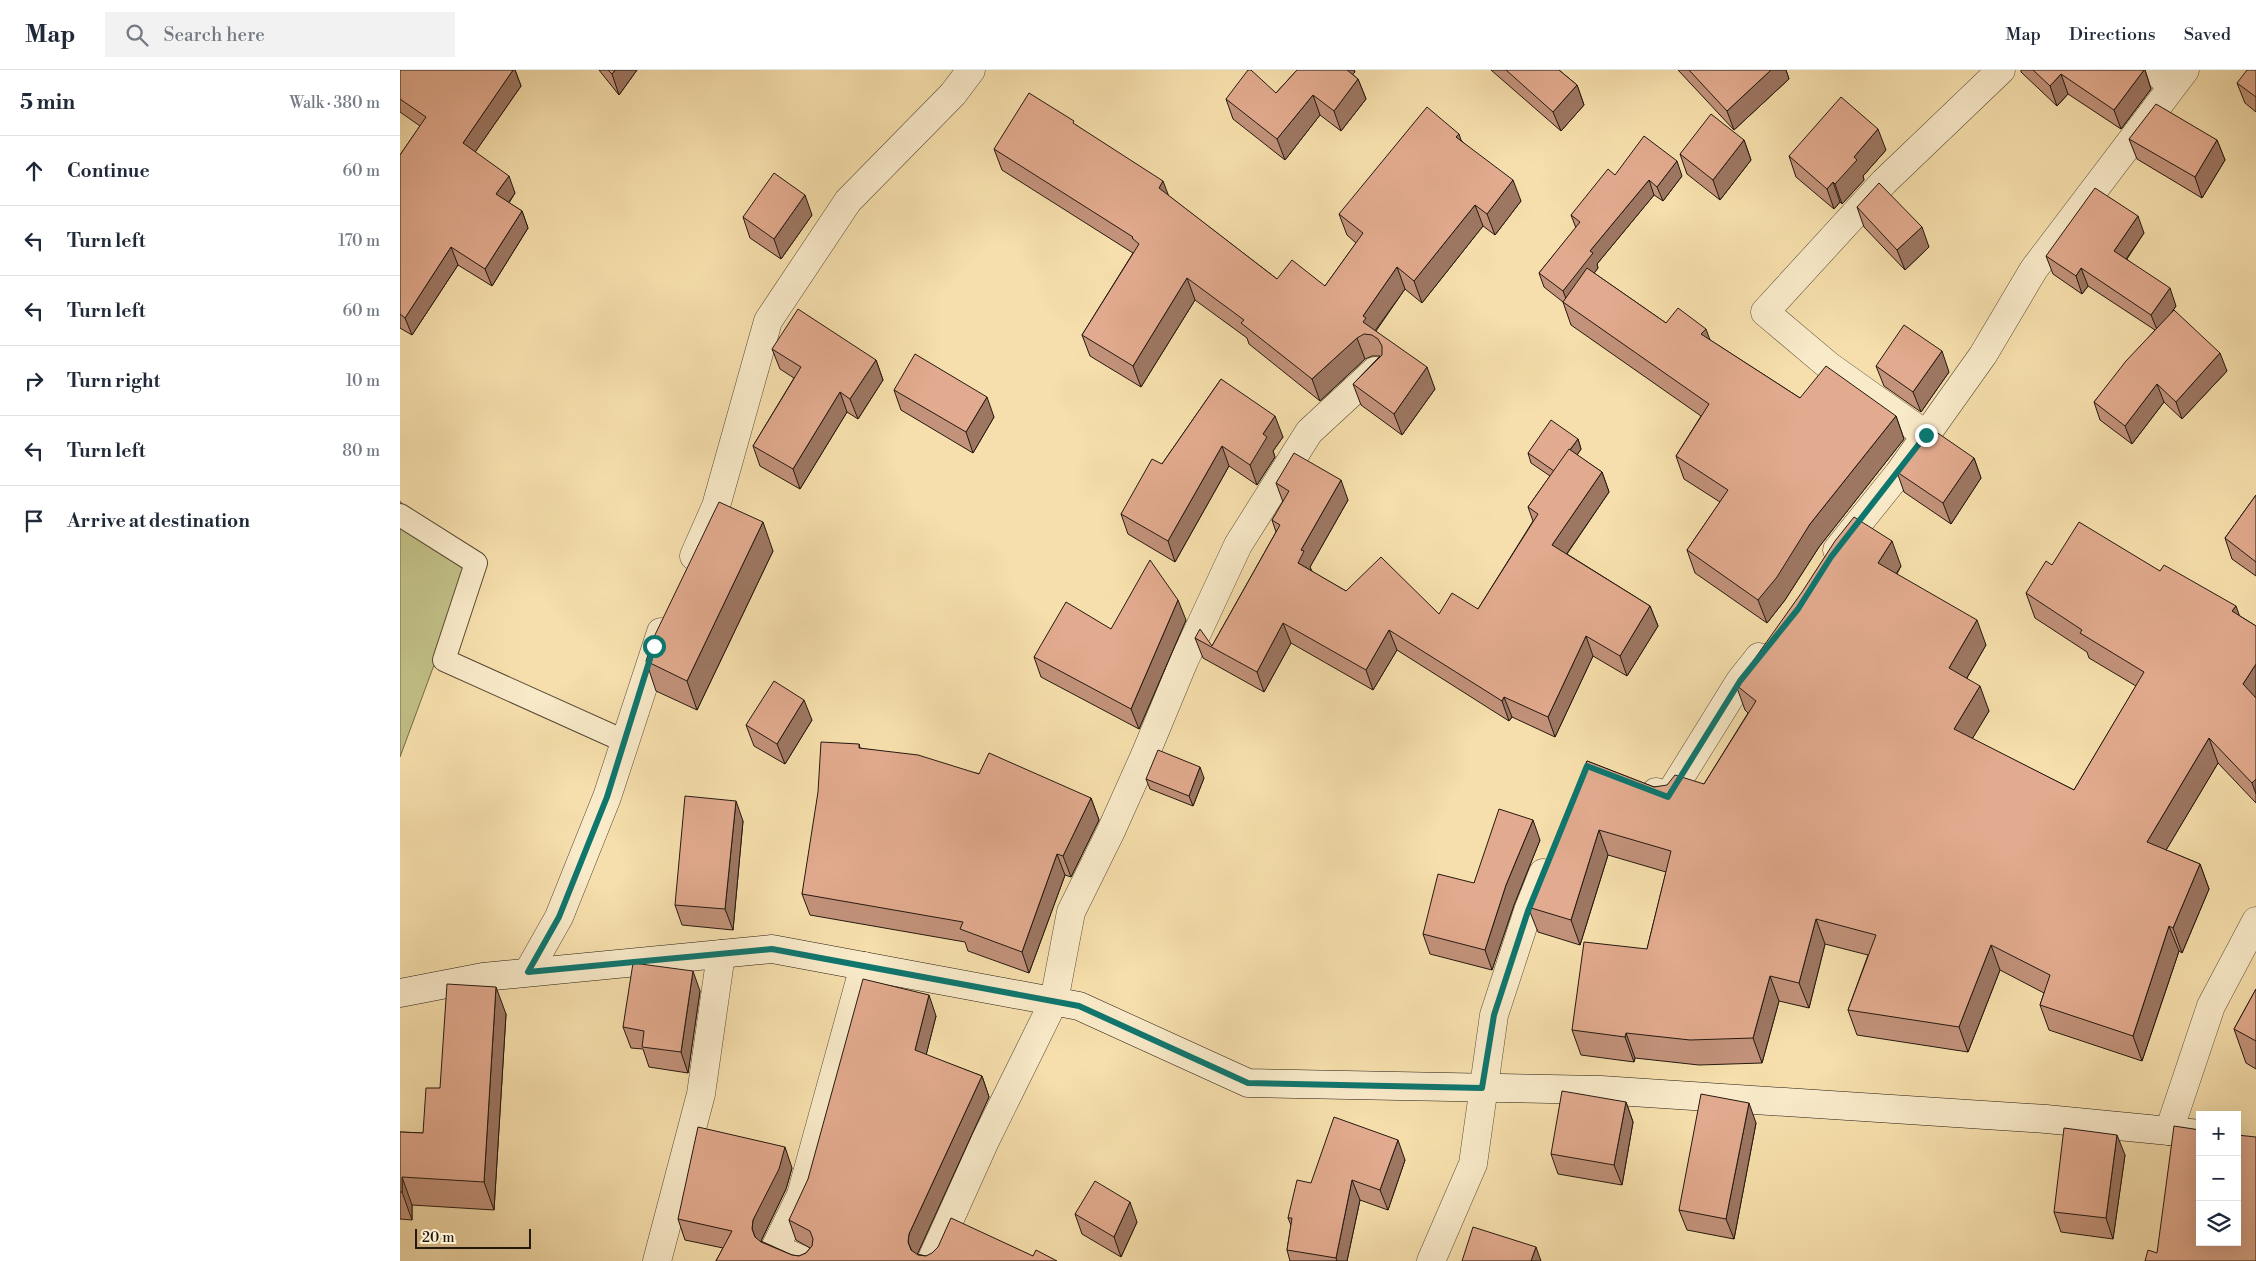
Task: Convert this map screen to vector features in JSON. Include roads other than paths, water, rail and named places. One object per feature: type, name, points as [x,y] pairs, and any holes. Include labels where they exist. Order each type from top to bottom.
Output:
[{"type":"street","points":[[685,576],[716,506],[768,321],[848,202],[953,94],[971,70]]},
{"type":"street","points":[[1926,435],[1829,366],[1765,312],[1884,182],[2001,70]]},
{"type":"street","points":[[1822,572],[1926,435],[1983,355],[2034,269],[2096,189],[2170,75]]},
{"type":"street","points":[[931,1261],[985,1141],[1054,1001],[1071,912],[1111,831],[1184,661],[1238,545],[1309,432],[1376,371]]},
{"type":"street","points":[[528,972],[559,917],[607,797],[654,646],[670,611]]},
{"type":"street","points":[[1632,783],[1668,797],[1740,681],[1775,638]]},
{"type":"street","points":[[1431,1261],[1473,1164],[1482,1088],[1494,1015],[1528,911],[1554,847]]},
{"type":"street","points":[[2168,1131],[2211,1006],[2256,921]]},
{"type":"street","points":[[400,993],[484,977],[772,949],[1079,1006],[1248,1083],[1602,1090],[2046,1119],[2196,1134]]},
{"type":"street","points":[[657,1261],[700,1094],[721,954]]},
{"type":"street","points":[[805,1261],[775,1248],[801,1195],[864,966]]},
{"type":"lane","points":[[400,515],[476,564],[444,660],[624,741]]}]
